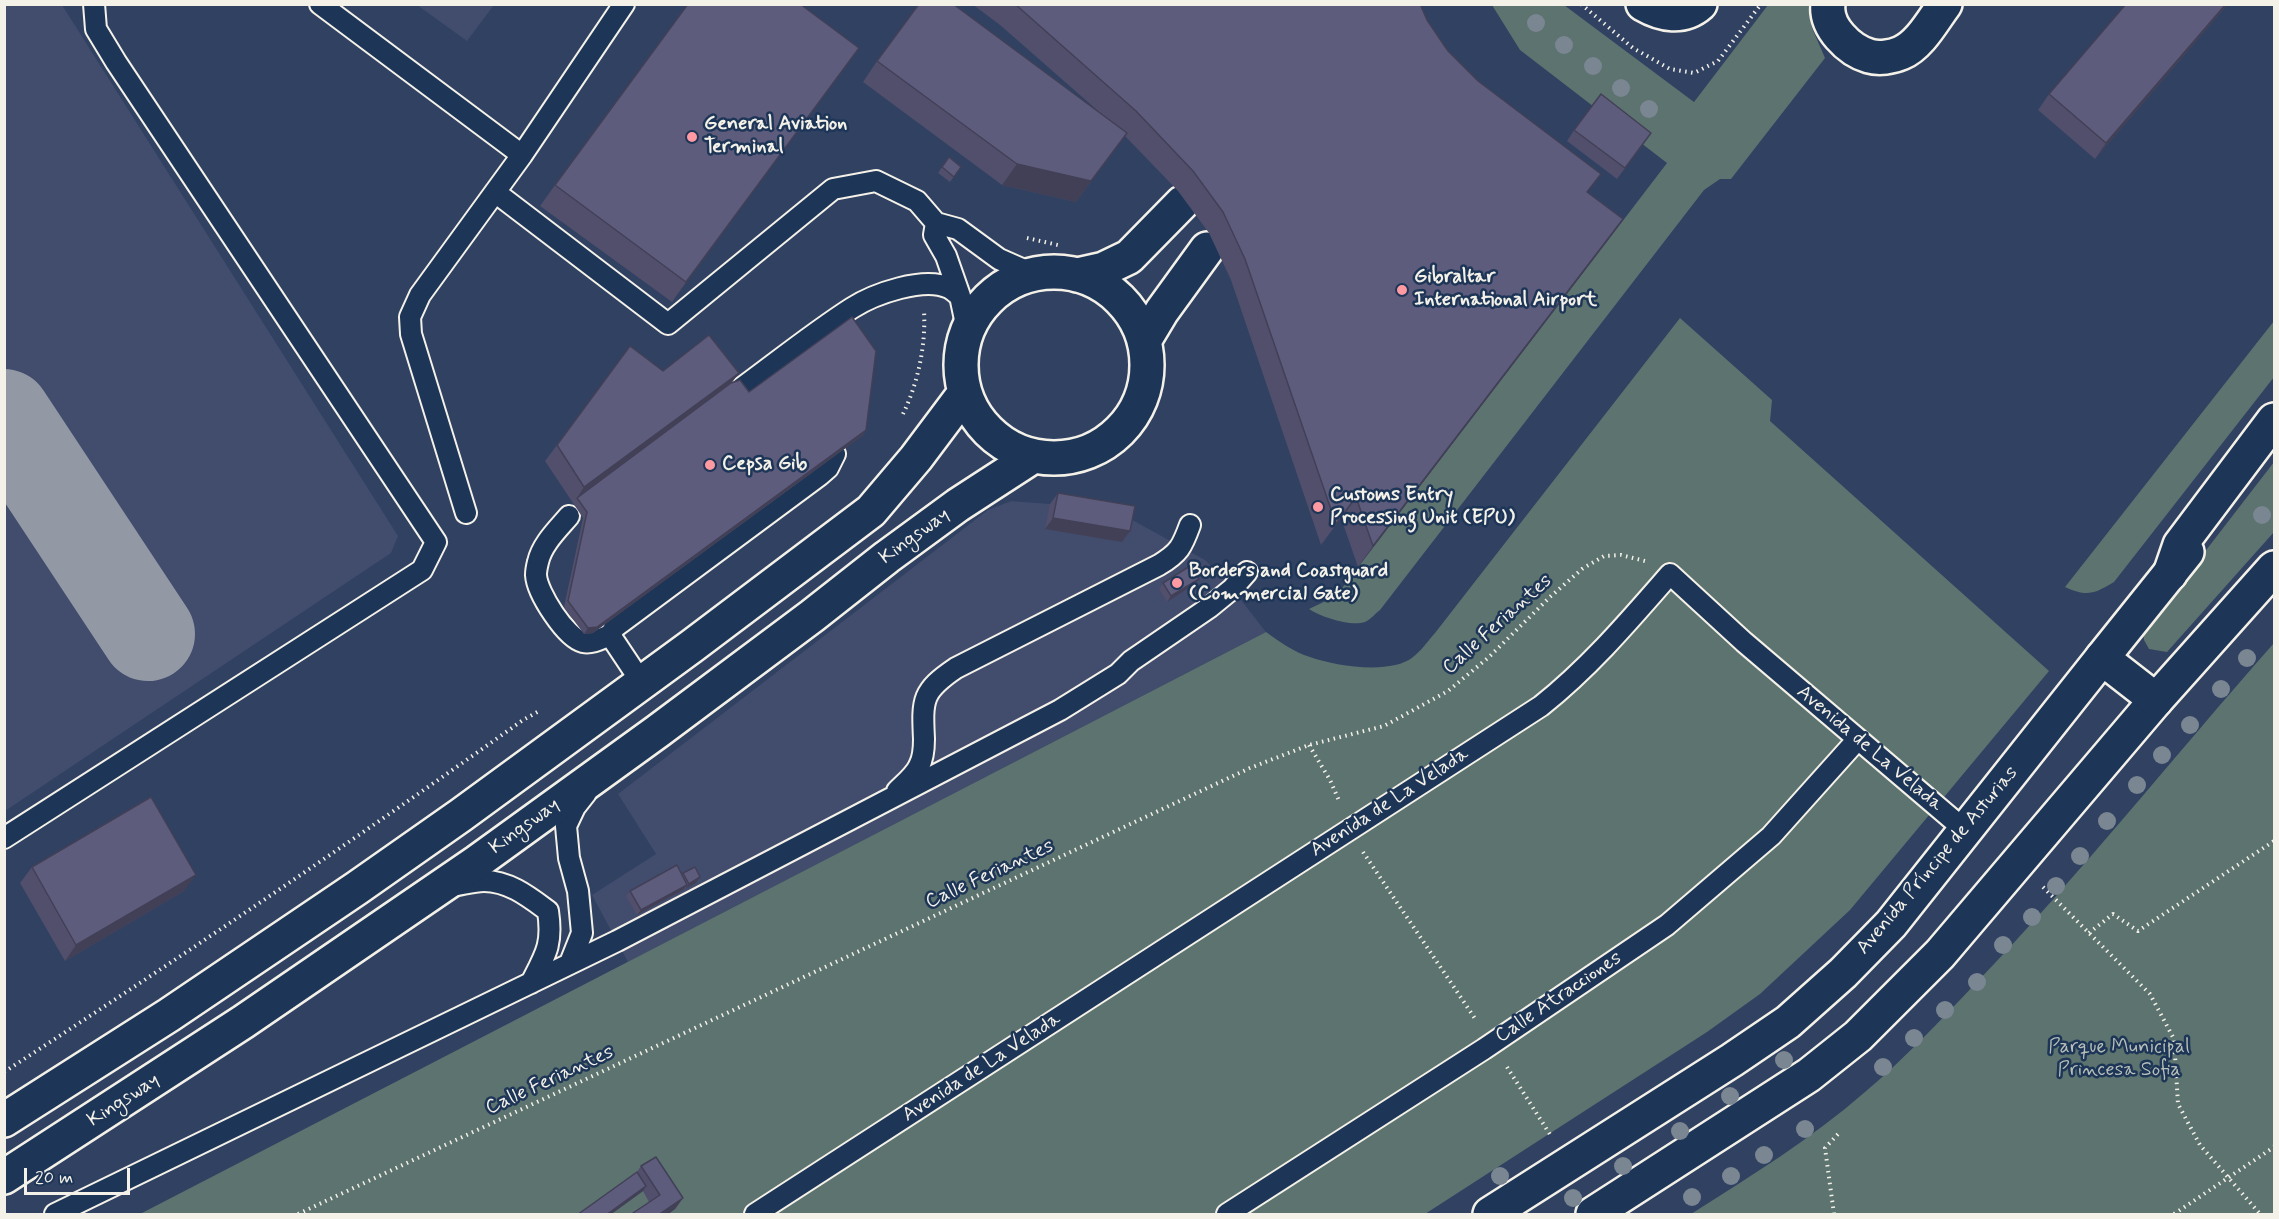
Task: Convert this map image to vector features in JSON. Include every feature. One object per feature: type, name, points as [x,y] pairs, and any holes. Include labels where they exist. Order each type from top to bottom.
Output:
[{"type":"main road","points":[[1643,4],[1668,15],[1692,11],[1700,4]]},
{"type":"main road","points":[[1828,4],[1827,10],[1832,25],[1842,39],[1854,49],[1870,57],[1887,57],[1903,53],[1916,44],[1945,4]]},
{"type":"main road","points":[[1077,275],[1104,268],[1129,257],[1182,203]]},
{"type":"main road","points":[[1144,341],[1162,311],[1207,249]]},
{"type":"main road","points":[[1055,272],[1077,275],[1100,284],[1120,299],[1135,318],[1144,341],[1147,365],[1144,389],[1133,415],[1114,436],[1091,451],[1064,459],[1032,457],[1002,444],[979,422],[964,394],[960,372],[961,350],[968,329],[979,310],[993,294],[1012,282],[1033,274],[1055,272]]},
{"type":"main road","points":[[4,1120],[169,1015],[357,888],[642,683],[871,510],[916,458],[964,394]]},
{"type":"main road","points":[[2170,574],[2180,545],[2274,420]]},
{"type":"main road","name":"Avenida Príncipe de Asturias","points":[[1490,1215],[1788,1022],[1844,973],[1891,924],[2274,440]]},
{"type":"main road","name":"Kingsway","points":[[4,1178],[233,1029],[439,888],[601,772],[958,505],[1032,457]]},
{"type":"main road","points":[[1593,1215],[1809,1075],[1850,1042],[1940,954],[2156,700],[2274,568]]},
{"type":"main road","points":[[2102,658],[2156,700]]},
{"type":"lane","points":[[4,838],[422,570],[435,542],[101,38],[96,29],[94,4]]},
{"type":"lane","points":[[320,4],[522,155]]},
{"type":"lane","points":[[466,513],[411,334],[410,317],[420,295],[522,155],[624,4]]},
{"type":"lane","points":[[495,192],[669,324],[833,189],[876,182],[917,201],[936,223],[958,229],[999,259],[1033,274]]},
{"type":"lane","points":[[936,223],[934,235],[946,256],[960,296],[968,329]]},
{"type":"lane","points":[[739,390],[853,307],[885,293],[923,284],[948,288],[960,296]]},
{"type":"lane","points":[[834,332],[844,314]]},
{"type":"lane","points":[[787,366],[802,345]]},
{"type":"lane","points":[[569,516],[552,536],[538,559],[536,577],[553,613],[570,633],[583,642],[596,641],[610,634],[652,595],[697,562],[726,546],[779,500],[820,476],[828,468],[835,454]]},
{"type":"lane","points":[[726,546],[740,524]]},
{"type":"lane","points":[[889,799],[920,766],[924,746],[922,714],[925,697],[937,681],[956,668],[1174,556],[1182,547],[1190,525]]},
{"type":"lane","points":[[55,1215],[570,963],[933,778],[1060,710],[1118,674],[1131,661],[1232,589],[1247,572]]},
{"type":"lane","name":"Avenida de La Velada","points":[[754,1215],[1541,706],[1610,643],[1670,574],[1744,642],[1966,831]]},
{"type":"lane","points":[[610,634],[642,683]]},
{"type":"lane","name":"Calle Atracciones","points":[[1227,1215],[1492,1044],[1666,925],[1771,836],[1858,739]]},
{"type":"lane","points":[[570,963],[582,933],[579,891],[569,858],[566,826],[575,807],[601,772]]},
{"type":"lane","points":[[439,888],[484,881],[505,885],[526,894],[548,911],[552,933],[545,956],[531,982]]},
{"type":"path","name":"Calle Feriantes","points":[[298,1215],[1240,773],[1309,745],[1384,726],[1448,690],[1489,657],[1574,576],[1604,556],[1621,555],[1641,560],[1670,574]]},
{"type":"path","points":[[4,1072],[171,964],[333,854],[523,720],[542,710]]},
{"type":"path","points":[[1309,745],[1330,780],[1348,831],[1492,1044],[1568,1164]]},
{"type":"path","points":[[2089,933],[2113,914],[2138,931],[2274,841]]},
{"type":"path","points":[[2043,887],[2150,994],[2174,1039],[2178,1104],[2200,1146],[2229,1176],[2260,1215]]},
{"type":"path","points":[[1834,1215],[1825,1148],[1839,1133]]},
{"type":"path","points":[[2174,1215],[2274,1147]]},
{"type":"shaded area","points":[[5,4],[62,5],[398,536],[391,553],[5,811]]},
{"type":"shaded area","points":[[417,5],[494,5],[467,41]]},
{"type":"shaded area","points":[[1011,501],[1050,504],[1127,517],[1205,560],[1227,582],[1266,632],[628,962],[592,895],[656,854],[618,794],[988,510]]},
{"type":"green space","points":[[1492,5],[1564,5],[1694,102],[1768,5],[1808,5],[1812,28],[1825,58],[1731,179],[1720,179],[1704,190],[1380,610],[1365,622],[1352,623],[1336,620],[1309,609],[1336,596],[1667,163],[1520,50]]},
{"type":"green space","points":[[1680,318],[1772,400],[1770,421],[2049,671],[1850,910],[1760,994],[1707,1032],[1425,1214],[140,1214],[1266,632],[1298,652],[1334,663],[1377,667],[1403,663],[1422,649],[1435,633]]},
{"type":"green space","points":[[2274,321],[2274,377],[2114,582],[2090,593],[2065,587]]},
{"type":"green space","points":[[2274,462],[2274,532],[2167,652],[2149,649],[2143,632]]},
{"type":"green space","name":"Parque Municipal Princesa Sofia","points":[[2274,643],[2274,1214],[1691,1214],[1823,1126],[1908,1053],[2052,901]]},
{"type":"building","name":"General Aviation Terminal","points":[[688,4],[800,4],[859,48],[686,282],[555,185]]},
{"type":"building","points":[[919,4],[953,4],[1127,133],[1091,181],[1017,164],[877,61]]},
{"type":"building","name":"Gibraltar International Airport","points":[[1015,4],[1420,4],[1427,20],[1448,51],[1478,81],[1601,174],[1587,192],[1623,219],[1373,546],[1356,497],[1336,524],[1245,259],[1223,212],[1193,171],[1136,111]]},
{"type":"building","points":[[2126,4],[2226,4],[2106,143],[2049,94]]},
{"type":"building","points":[[1601,94],[1651,133],[1625,168],[1574,130]]},
{"type":"building","points":[[949,157],[961,167],[954,177],[942,167]]},
{"type":"building","points":[[852,317],[876,351],[866,430],[597,627],[588,628],[568,601],[587,512],[577,498],[731,383],[740,380],[749,392]]},
{"type":"building","points":[[709,335],[739,373],[584,487],[557,445],[630,346],[663,371]]},
{"type":"building","points":[[1058,493],[1135,506],[1130,531],[1053,518]]},
{"type":"building","points":[[1190,566],[1199,579],[1171,596],[1163,583]]},
{"type":"building","points":[[151,797],[196,875],[76,945],[32,867]]},
{"type":"building","points":[[677,865],[687,885],[641,910],[630,891]]},
{"type":"building","points":[[695,867],[700,877],[689,884],[683,873]]},
{"type":"building","points":[[656,1157],[683,1198],[658,1215],[630,1215],[660,1195],[641,1166]]},
{"type":"building","points":[[637,1172],[646,1186],[606,1215],[577,1215]]},
{"type":"taxiway","points":[[4,416],[148,634]]},
{"type":"place","name":"General Aviation Terminal","points":[[692,137]]},
{"type":"place","name":"Gibraltar International Airport","points":[[1402,290]]},
{"type":"place","name":"Cepsa Gib","points":[[710,465]]},
{"type":"place","name":"Customs Entry Processing Unit (EPU)","points":[[1318,507]]},
{"type":"place","name":"Borders and Coastguard (Commercial Gate)","points":[[1177,583]]}]
